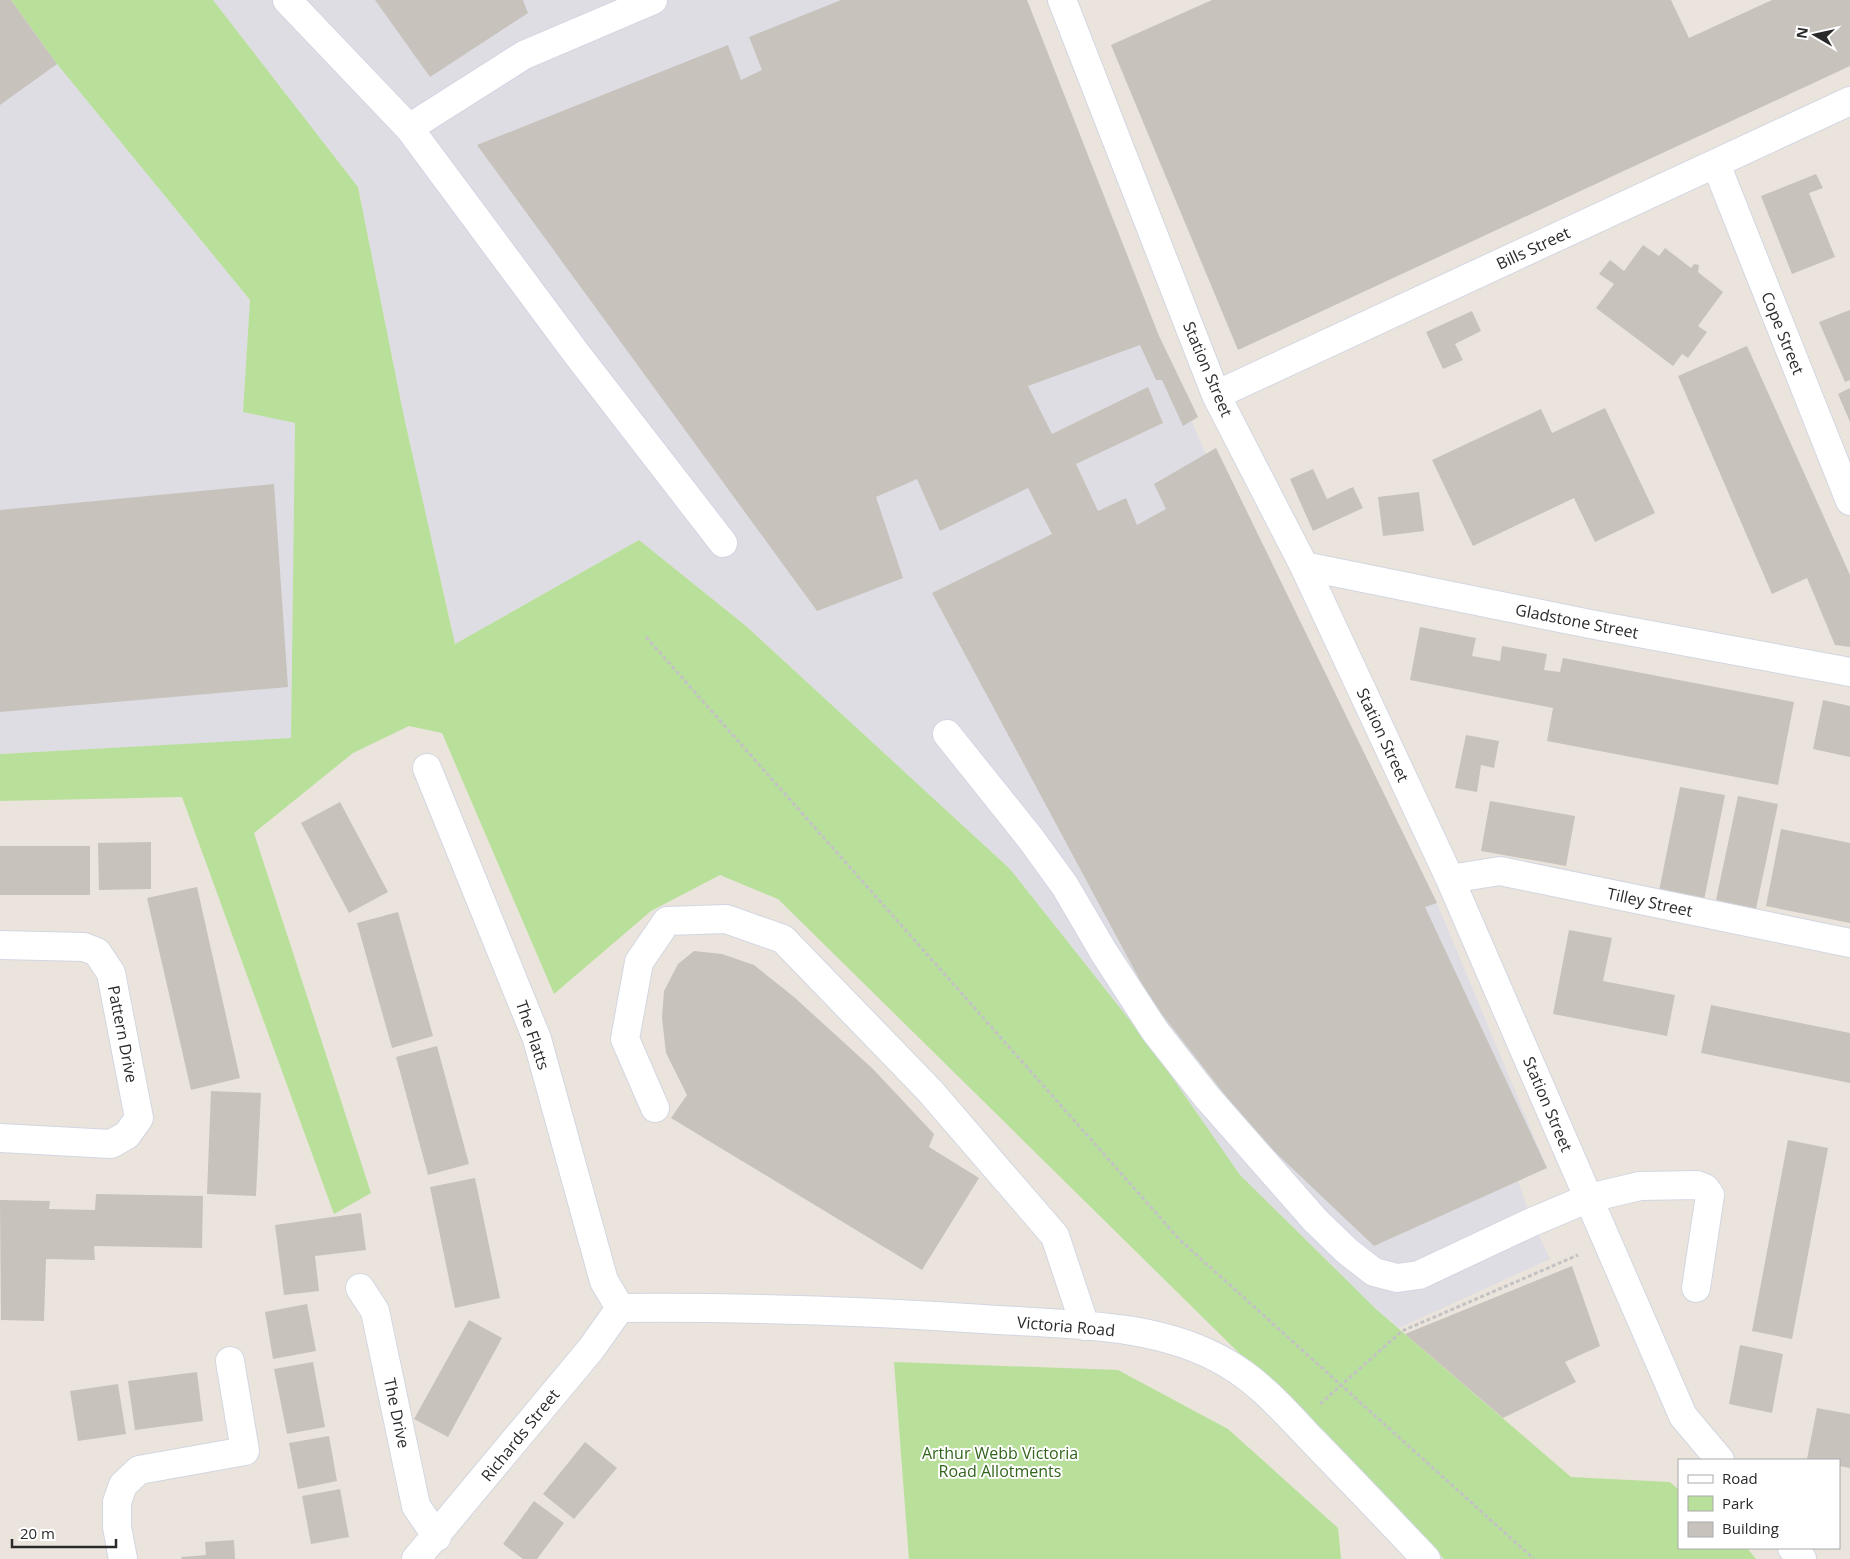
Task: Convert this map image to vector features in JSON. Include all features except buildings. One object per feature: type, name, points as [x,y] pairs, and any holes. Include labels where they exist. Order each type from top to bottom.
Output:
[{"type":"street","points":[[287,0],[409,128],[576,353],[723,543]]},
{"type":"street","points":[[409,128],[524,55],[653,0]]},
{"type":"street","name":"Station Street","points":[[1062,0],[1216,395],[1304,566],[1450,879],[1683,1416],[1719,1459]]},
{"type":"street","name":"Bills Street","points":[[1216,395],[1850,101]]},
{"type":"street","name":"Cope Street","points":[[1716,164],[1850,501]]},
{"type":"street","name":"Gladstone Street","points":[[1304,566],[1590,624],[1850,672]]},
{"type":"street","points":[[946,734],[1031,839],[1065,886],[1103,951],[1155,1031],[1206,1096],[1315,1220],[1347,1251],[1374,1272],[1397,1278],[1419,1275],[1532,1222],[1589,1198],[1640,1186],[1697,1185],[1705,1188],[1710,1195],[1696,1288]]},
{"type":"street","name":"The Flatts","points":[[427,768],[537,1039],[604,1282],[620,1308]]},
{"type":"street","name":"Tilley Street","points":[[1450,879],[1500,872],[1850,943]]},
{"type":"street","points":[[655,1108],[625,1039],[639,962],[667,921],[726,919],[782,939],[930,1092],[1054,1236],[1085,1326]]},
{"type":"street","name":"Pattern Drive","points":[[0,944],[84,948],[97,952],[111,973],[139,1118],[127,1135],[111,1144],[0,1138]]},
{"type":"street","name":"The Drive","points":[[360,1288],[375,1311],[416,1506],[437,1537]]},
{"type":"street","name":"Victoria Road","points":[[620,1308],[737,1307],[866,1312],[1085,1326],[1144,1333],[1197,1347],[1230,1365],[1275,1402],[1426,1559]]},
{"type":"street","name":"Richards Street","points":[[416,1559],[437,1537],[591,1349],[620,1308]]},
{"type":"street","points":[[123,1559],[117,1527],[117,1502],[123,1485],[139,1470],[245,1451],[230,1361]]},
{"type":"street","points":[[1793,1549],[1802,1559]]},
{"type":"path","points":[[646,638],[1180,1240],[1534,1559]]},
{"type":"path","points":[[1297,1424],[1402,1331],[1608,1241]]},
{"type":"shaded area","points":[[0,0],[11,0],[57,64],[250,300],[243,411],[295,423],[291,739],[0,754]]},
{"type":"shaded area","points":[[213,0],[1027,0],[1159,336],[1198,417],[1192,422],[1206,454],[1216,448],[1437,903],[1547,1168],[1518,1181],[1532,1221],[1550,1259],[1399,1328],[1377,1310],[1240,1175],[1151,1047],[1010,869],[746,626],[639,540],[455,644],[404,417],[358,187]]},
{"type":"green space","points":[[11,0],[213,0],[358,187],[404,417],[455,644],[639,540],[746,626],[1010,869],[1151,1047],[1240,1175],[1377,1310],[1571,1477],[1670,1482],[1678,1489],[1678,1549],[1748,1549],[1756,1559],[1444,1559],[1306,1419],[778,899],[720,875],[651,911],[554,994],[442,733],[409,726],[353,753],[254,833],[371,1193],[334,1214],[182,797],[0,801],[0,754],[291,738],[295,423],[243,412],[250,300],[57,64]]},
{"type":"green space","name":"Arthur Webb Victoria Road Allotments","points":[[894,1362],[1118,1370],[1228,1429],[1338,1528],[1341,1559],[909,1559]]}]
